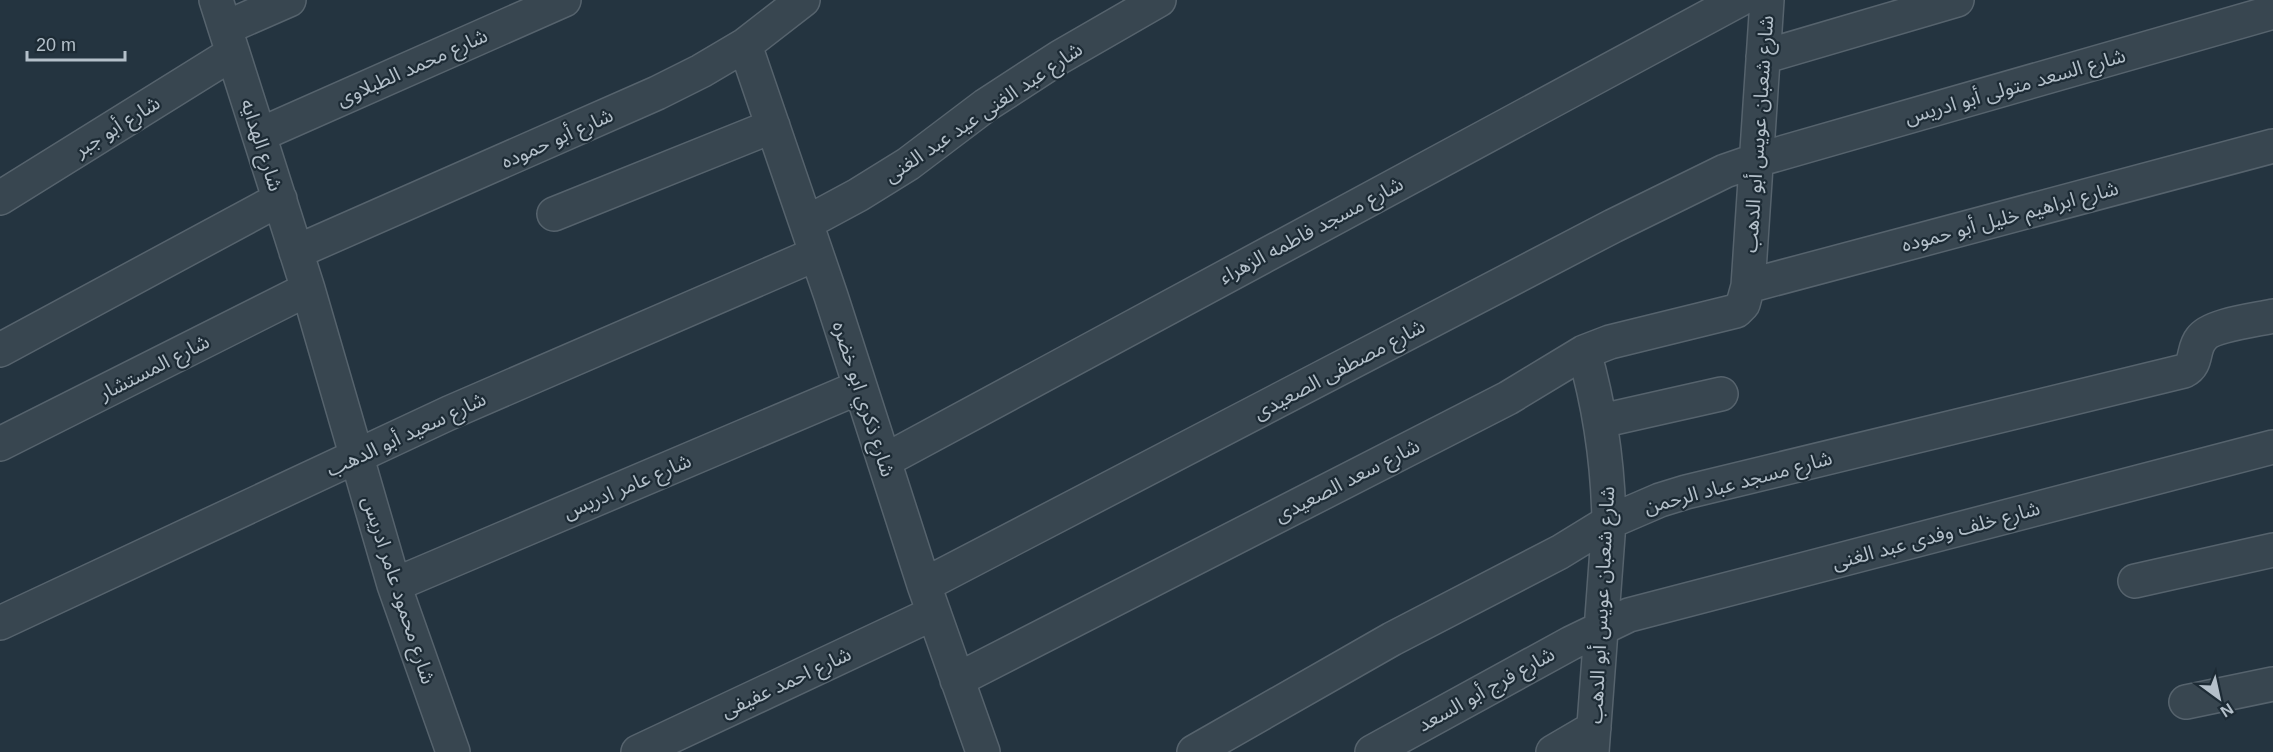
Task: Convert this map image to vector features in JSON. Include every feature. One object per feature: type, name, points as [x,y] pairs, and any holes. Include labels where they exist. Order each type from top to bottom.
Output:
[{"type":"street","name":"شارع أبو جبر","points":[[0,198],[225,27],[288,0]]},
{"type":"street","name":"شارع محمد الطبلاوى","points":[[259,135],[564,0]]},
{"type":"street","name":"شارع أبو حموده","points":[[296,252],[620,110],[701,71],[745,45],[803,0]]},
{"type":"street","name":"شارع عبد الغنى عيد عبد الغنى","points":[[806,223],[908,164],[986,105],[1060,57],[1160,0]]},
{"type":"street","name":"شارع مسجد فاطمه الزهراء","points":[[884,461],[1739,0]]},
{"type":"street","name":"شارع شعبان عويس أبو الدهب","points":[[1746,295],[1767,0]]},
{"type":"street","points":[[1763,57],[1957,0]]},
{"type":"street","name":"شارع السعد متولى أبو ادريس","points":[[1757,160],[2273,12]]},
{"type":"street","name":"شارع الهدايه","points":[[225,27],[308,289]]},
{"type":"street","name":"شارع ذكري ابو خضره","points":[[745,45],[980,751]]},
{"type":"street","points":[[554,214],[773,126]]},
{"type":"street","name":"شارع ابراهيم خليل أبو حموده","points":[[1746,295],[2273,146]]},
{"type":"street","name":"شارع مصطفى الصعيدى","points":[[929,599],[1613,226],[1725,171],[1757,160]]},
{"type":"street","points":[[0,350],[280,199]]},
{"type":"street","name":"شارع سعيد أبو الدهب","points":[[0,623],[460,409],[816,254]]},
{"type":"street","name":"شارع المستشار","points":[[0,444],[308,289]]},
{"type":"street","name":"شارع محمود عامر ادريس","points":[[308,289],[394,585],[453,752]]},
{"type":"street","name":"شارع سعد الصعيدى","points":[[957,680],[1508,398],[1584,352],[1610,342],[1736,311],[1746,295]]},
{"type":"street","name":"شارع مسجد عباد الرحمن","points":[[1194,752],[1392,639],[1560,552],[1609,522],[1660,500],[2184,371],[2193,364],[2199,340],[2205,334],[2215,329],[2273,316]]},
{"type":"street","name":"شارع شعبان عويس أبو الدهب","points":[[1584,352],[1601,421],[1609,522],[1593,740]]},
{"type":"street","name":"شارع عامر ادريس","points":[[394,585],[860,387]]},
{"type":"street","points":[[1601,421],[1721,394]]},
{"type":"street","name":"شارع خلف وفدى عبد الغنى","points":[[1601,628],[1629,615],[1662,606],[2273,447]]},
{"type":"street","points":[[2135,581],[2273,550]]},
{"type":"street","name":"شارع احمد عفيفى","points":[[638,752],[929,599]]},
{"type":"street","name":"شارع فرج أبو السعد","points":[[1372,752],[1601,628]]},
{"type":"street","points":[[2186,702],[2273,684]]},
{"type":"street","points":[[1553,752],[1593,740]]}]
